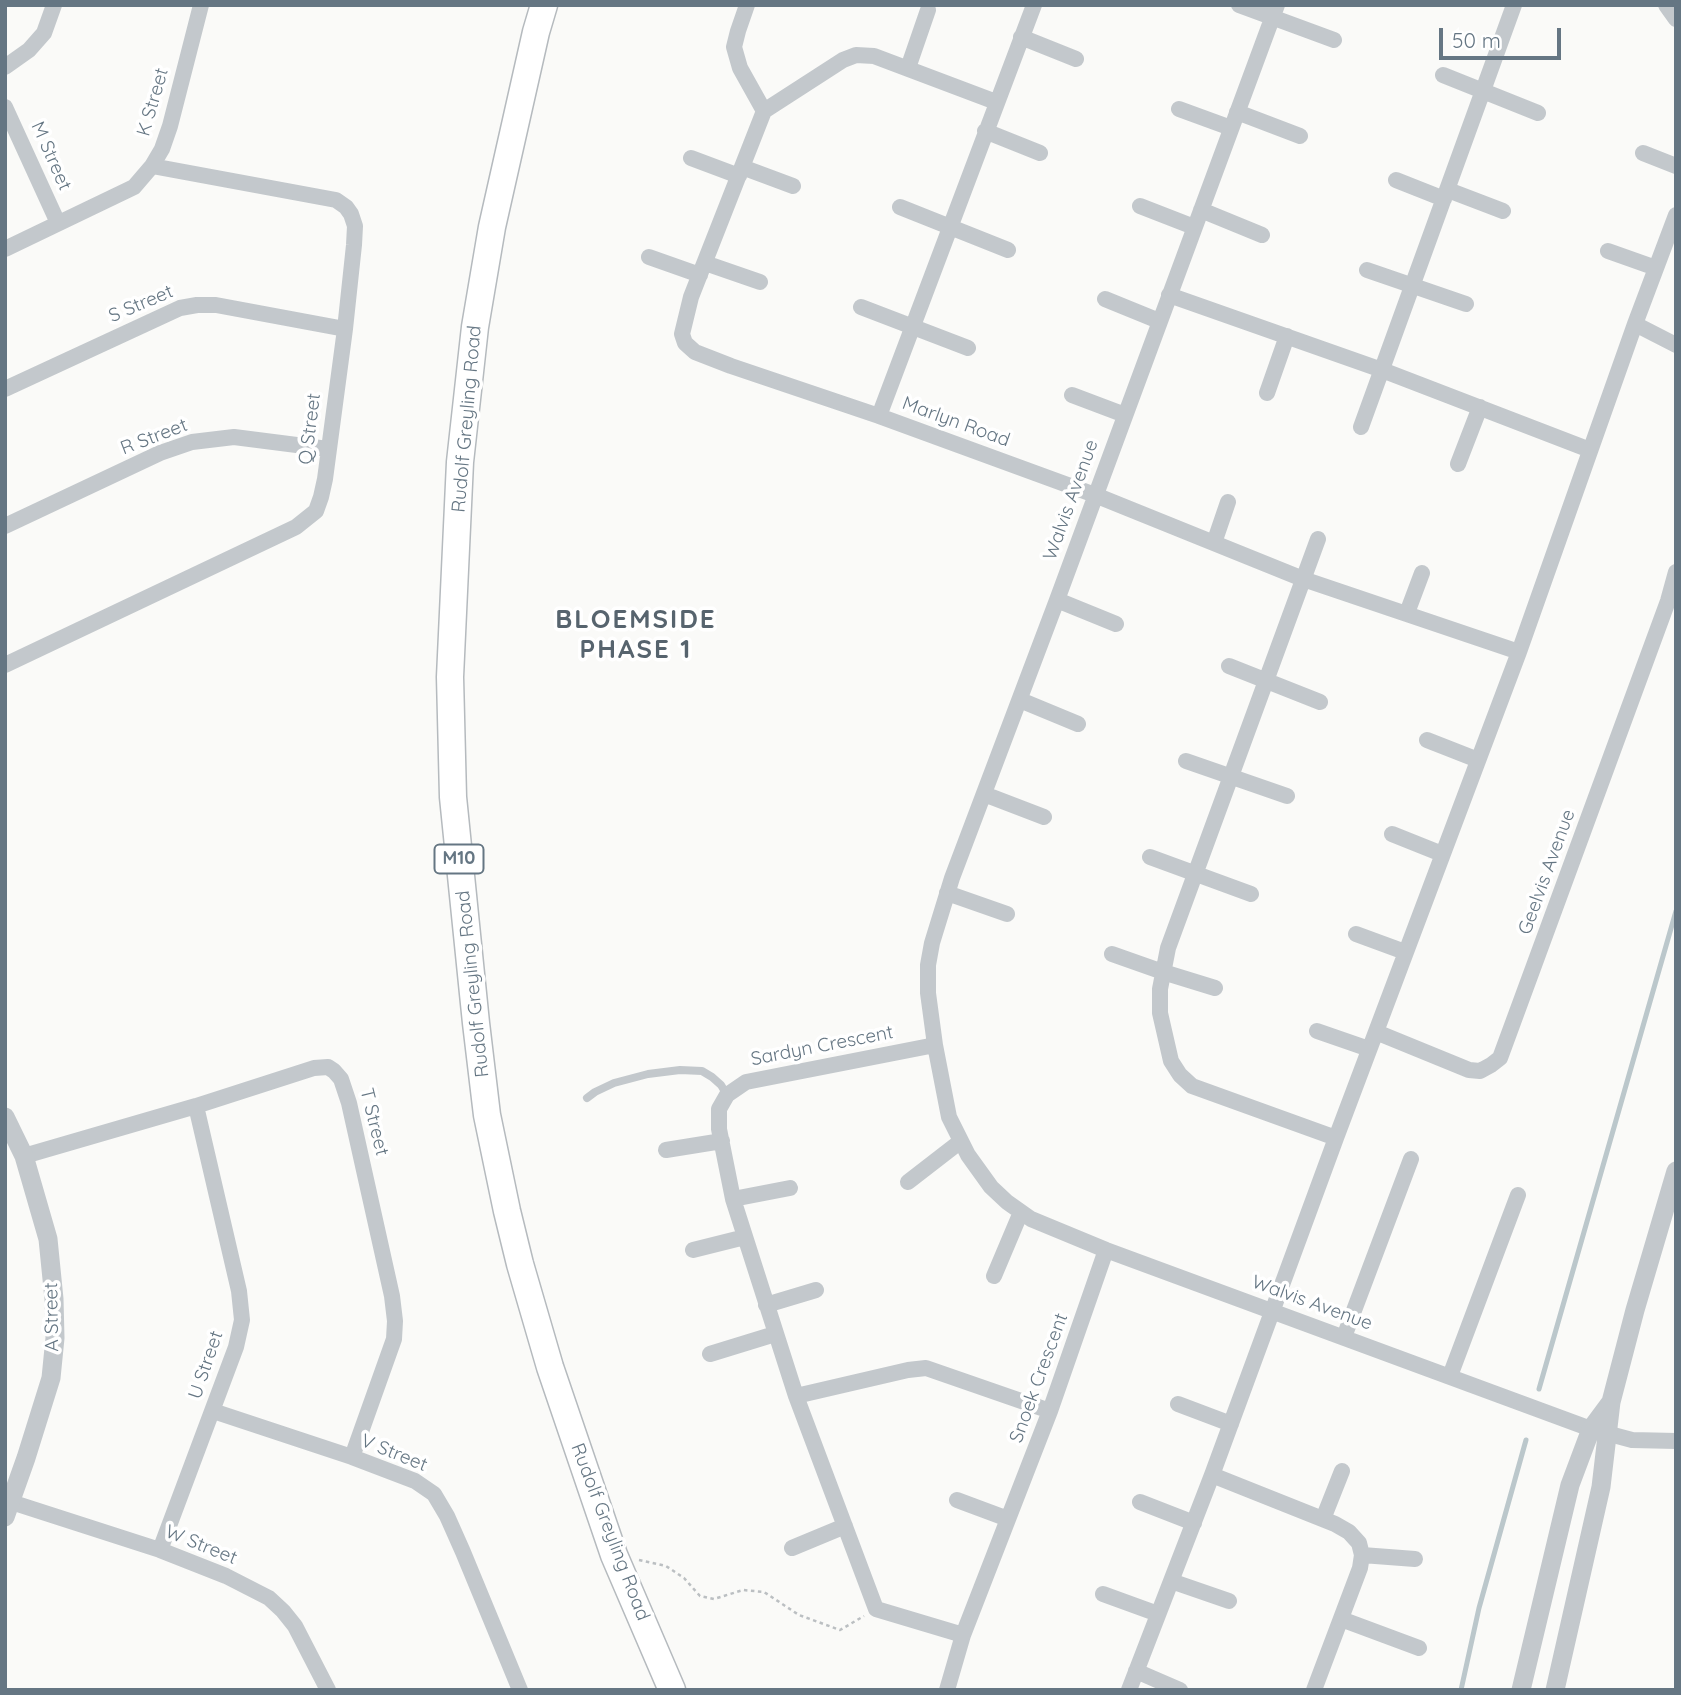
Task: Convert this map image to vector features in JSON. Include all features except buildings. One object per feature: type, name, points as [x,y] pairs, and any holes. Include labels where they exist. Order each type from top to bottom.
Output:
[{"type":"main road","name":"Rudolf Greyling Road","points":[[544,5],[492,227],[475,327],[460,462],[450,677],[453,797],[484,1088],[507,1211],[550,1367],[614,1555],[672,1690]]},
{"type":"street","points":[[5,67],[29,50],[44,33],[54,5]]},
{"type":"street","name":"K Street","points":[[5,249],[134,187],[152,166],[162,149],[170,126],[201,5]]},
{"type":"street","points":[[747,5],[734,47],[740,68],[764,111]]},
{"type":"street","points":[[879,416],[1034,5]]},
{"type":"street","points":[[1239,5],[1275,11],[1334,40]]},
{"type":"street","points":[[1361,427],[1514,5]]},
{"type":"street","points":[[908,68],[928,10]]},
{"type":"street","name":"Walvis Avenue","points":[[1275,11],[947,893],[932,943],[928,965],[928,993],[949,1117],[968,1155],[991,1187],[1031,1219],[1106,1250],[1600,1432],[1632,1440],[1676,1441]]},
{"type":"street","points":[[1021,37],[1076,59]]},
{"type":"street","points":[[703,269],[764,111],[843,60],[856,55],[874,56],[996,102]]},
{"type":"street","points":[[1443,75],[1538,113]]},
{"type":"street","name":"M Street","points":[[5,107],[58,223]]},
{"type":"street","points":[[1179,109],[1231,128]]},
{"type":"street","points":[[1237,111],[1300,136]]},
{"type":"street","points":[[985,131],[1040,153]]},
{"type":"street","points":[[1643,153],[1676,166]]},
{"type":"street","points":[[691,158],[793,186]]},
{"type":"street","name":"Q Street","points":[[5,665],[296,527],[316,511],[325,479],[345,329],[355,226],[351,214],[336,200],[152,166]]},
{"type":"street","points":[[1396,180],[1503,211]]},
{"type":"street","points":[[1140,206],[1195,227]]},
{"type":"street","points":[[901,207],[1007,250]]},
{"type":"street","points":[[1201,210],[1262,235]]},
{"type":"street","points":[[1129,1690],[1194,1523],[1519,652],[1635,324],[1656,268],[1673,233],[1676,215]]},
{"type":"street","points":[[1608,251],[1656,268]]},
{"type":"street","points":[[649,257],[760,282]]},
{"type":"street","name":"Marlyn Road","points":[[703,269],[691,297],[682,334],[685,343],[695,352],[1095,495],[1303,579],[1519,652]]},
{"type":"street","points":[[1367,270],[1466,304]]},
{"type":"street","points":[[1169,295],[1382,370],[1590,450]]},
{"type":"street","points":[[1105,299],[1159,321]]},
{"type":"street","name":"S Street","points":[[5,389],[157,318],[189,306],[216,305],[345,329]]},
{"type":"street","points":[[860,307],[968,348]]},
{"type":"street","points":[[1635,324],[1676,345]]},
{"type":"street","points":[[1267,393],[1287,336]]},
{"type":"street","points":[[1072,395],[1125,415]]},
{"type":"street","points":[[1458,464],[1480,407]]},
{"type":"street","name":"R Street","points":[[5,526],[160,453],[192,442],[234,437],[328,449]]},
{"type":"street","points":[[1214,543],[1228,502]]},
{"type":"street","points":[[1318,539],[1168,948],[1160,989],[1160,1013],[1171,1061],[1180,1075],[1192,1086],[1336,1138]]},
{"type":"street","name":"Geelvis Avenue","points":[[1376,1032],[1469,1070],[1492,1066],[1500,1058],[1668,601],[1676,572]]},
{"type":"street","points":[[1407,613],[1422,573]]},
{"type":"street","points":[[1057,600],[1116,624]]},
{"type":"street","points":[[1229,666],[1320,702]]},
{"type":"street","points":[[1020,700],[1078,724]]},
{"type":"street","points":[[1427,740],[1478,760]]},
{"type":"street","points":[[1186,761],[1287,796]]},
{"type":"street","points":[[984,794],[1044,817]]},
{"type":"street","points":[[1391,834],[1442,854]]},
{"type":"street","points":[[1150,857],[1251,894]]},
{"type":"street","points":[[947,893],[1007,914]]},
{"type":"street","points":[[1356,934],[1405,952]]},
{"type":"street","points":[[1112,954],[1215,988]]},
{"type":"street","points":[[1317,1031],[1369,1048]]},
{"type":"street","name":"Sardyn Crescent","points":[[727,1096],[746,1083],[935,1045]]},
{"type":"street","name":"T Street","points":[[24,1156],[314,1068],[328,1067],[341,1079],[352,1116],[392,1296],[395,1321],[394,1339],[352,1457]]},
{"type":"street","points":[[727,1096],[719,1109],[719,1129],[733,1199],[796,1396],[876,1609],[963,1635]]},
{"type":"street","name":"U Street","points":[[160,1550],[236,1347],[242,1320],[239,1291],[196,1106]]},
{"type":"street","name":"A Street","points":[[5,1117],[24,1156],[48,1238],[55,1338],[51,1378],[8,1510]]},
{"type":"street","points":[[666,1150],[722,1141]]},
{"type":"street","points":[[908,1182],[961,1141]]},
{"type":"street","points":[[1344,1337],[1411,1159]]},
{"type":"street","points":[[1521,1690],[1570,1485],[1600,1432],[1611,1402],[1676,1171]]},
{"type":"street","points":[[733,1199],[790,1188]]},
{"type":"street","points":[[1450,1376],[1518,1195]]},
{"type":"street","points":[[994,1276],[1021,1212]]},
{"type":"street","points":[[693,1250],[745,1237]]},
{"type":"street","name":"Snoek Crescent","points":[[947,1690],[963,1635],[1051,1411],[1106,1250]]},
{"type":"street","points":[[766,1305],[816,1290]]},
{"type":"street","points":[[710,1354],[775,1334]]},
{"type":"street","points":[[796,1396],[926,1368],[1051,1411]]},
{"type":"street","points":[[1178,1404],[1231,1424]]},
{"type":"street","name":"V Street","points":[[213,1411],[352,1457],[415,1482],[435,1494],[463,1552],[520,1690]]},
{"type":"street","points":[[1555,1690],[1601,1487],[1600,1432]]},
{"type":"street","points":[[1323,1519],[1342,1471]]},
{"type":"street","points":[[1212,1475],[1323,1519],[1349,1532],[1359,1543],[1362,1555],[1360,1568],[1314,1690]]},
{"type":"street","points":[[957,1500],[1008,1519]]},
{"type":"street","points":[[1140,1502],[1194,1523]]},
{"type":"street","name":"W Street","points":[[8,1510],[160,1550],[226,1576],[269,1598],[284,1611],[295,1626],[328,1690]]},
{"type":"street","points":[[792,1548],[845,1525]]},
{"type":"street","points":[[1362,1555],[1415,1559]]},
{"type":"street","points":[[1171,1581],[1229,1601]]},
{"type":"street","points":[[1103,1594],[1158,1614]]},
{"type":"street","points":[[1341,1619],[1419,1648]]},
{"type":"street","points":[[1136,1671],[1180,1690]]},
{"type":"lane","points":[[587,1098],[614,1083],[648,1074],[680,1070],[702,1072],[712,1077],[721,1085],[727,1096]]},
{"type":"path","points":[[614,1555],[666,1566],[684,1578],[699,1596],[714,1599],[743,1590],[764,1592],[799,1615],[839,1630],[876,1609]]},
{"type":"waterway","points":[[1539,1389],[1676,911]]},
{"type":"waterway","points":[[1461,1690],[1479,1608],[1526,1440]]},
{"type":"district","name":"BLOEMSIDE PHASE 1","points":[[636,635]]}]
